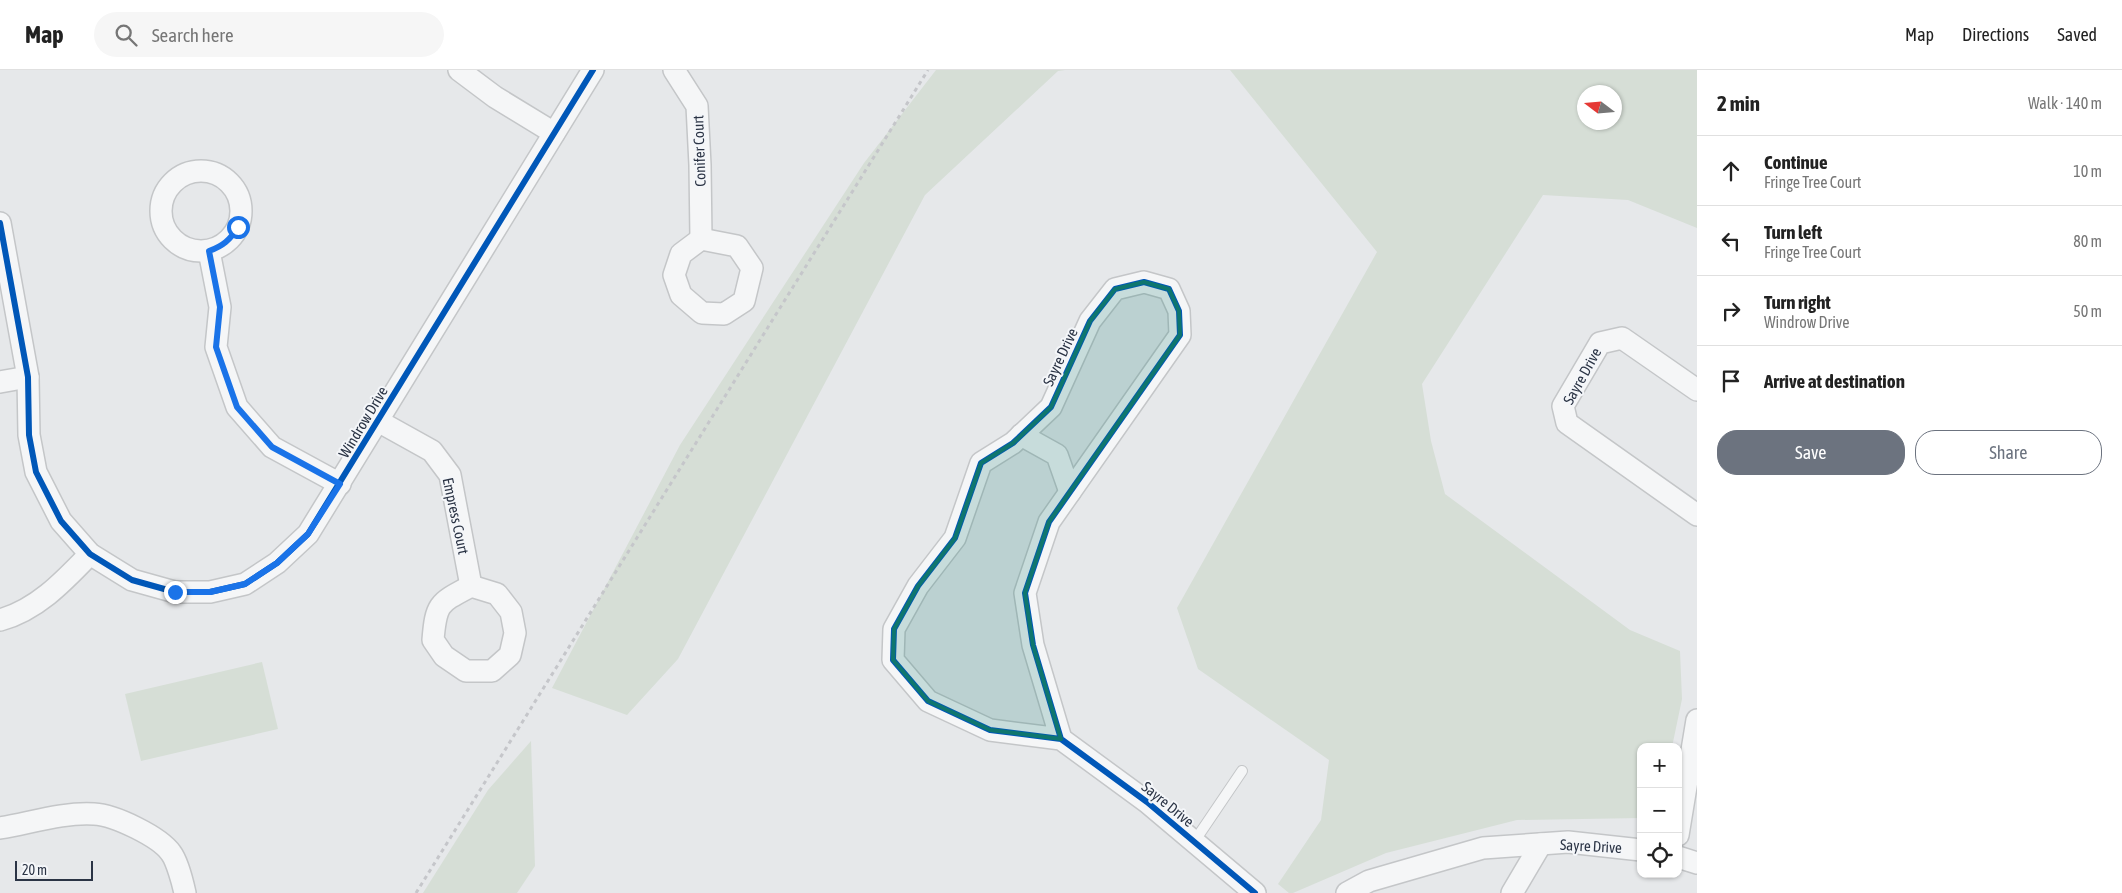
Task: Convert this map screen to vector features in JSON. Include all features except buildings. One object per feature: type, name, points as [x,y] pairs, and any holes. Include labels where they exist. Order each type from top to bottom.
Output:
[{"type":"street","points":[[459,70],[494,97],[554,133]]},
{"type":"street","name":"Windrow Drive","points":[[0,223],[28,377],[29,435],[36,472],[61,521],[90,554],[132,580],[175,592],[210,592],[245,584],[277,563],[308,534],[593,70]]},
{"type":"street","name":"Conifer Court","points":[[674,70],[697,106],[701,239]]},
{"type":"street","points":[[209,251],[220,307],[216,347],[237,407],[272,447],[340,484]]},
{"type":"street","name":"Sayre Drive","points":[[1060,739],[1033,646],[1025,593],[1049,522],[1180,335],[1179,311],[1169,289],[1144,282],[1115,289],[1090,321],[1051,407],[1022,435],[981,463],[955,538],[918,586],[894,629],[893,660],[928,701],[990,730],[1060,739],[1147,802],[1255,893]]},
{"type":"street","name":"Sayre Drive","points":[[1697,390],[1622,338],[1600,343],[1563,406],[1567,423],[1697,514]]},
{"type":"street","points":[[0,382],[28,377]]},
{"type":"street","name":"Empress Court","points":[[378,421],[432,451],[450,475],[471,586]]},
{"type":"street","points":[[1022,435],[1057,455],[1070,492]]},
{"type":"street","points":[[0,620],[16,616],[43,598],[68,578],[90,554]]},
{"type":"street","points":[[1678,833],[1697,720]]},
{"type":"street","points":[[0,828],[65,816],[96,814],[122,822],[147,832],[172,854],[185,893]]},
{"type":"street","name":"Sayre Drive","points":[[1347,893],[1369,881],[1483,848],[1568,842],[1637,850]]},
{"type":"street","name":"Sayre Drive","points":[[1512,893],[1541,844]]},
{"type":"street","points":[[1682,858],[1697,864]]},
{"type":"lane","points":[[1194,842],[1242,771]]},
{"type":"path","points":[[416,893],[928,70]]},
{"type":"highlighted area","points":[[1144,282],[1169,289],[1179,311],[1180,335],[1049,522],[1025,593],[1033,645],[1061,739],[990,730],[928,701],[893,660],[894,629],[918,586],[955,538],[981,463],[1013,443],[1051,407],[1090,321],[1115,289]]},
{"type":"shaded area","points":[[936,70],[1065,70],[1058,71],[925,195],[678,659],[627,715],[552,688],[680,445],[864,163]]},
{"type":"shaded area","points":[[1230,70],[1697,70],[1697,228],[1628,200],[1543,195],[1422,384],[1431,441],[1445,494],[1630,630],[1680,651],[1682,699],[1673,743],[1637,743],[1637,818],[1517,820],[1386,853],[1293,893],[1289,893],[1278,884],[1321,820],[1329,760],[1198,669],[1177,608],[1377,252]]},
{"type":"shaded area","points":[[262,662],[278,729],[141,761],[125,694]]},
{"type":"shaded area","points":[[531,741],[535,866],[517,893],[423,893],[488,790]]},
{"type":"cycle path","points":[[0,223],[28,377],[29,435],[36,472],[61,521],[90,554],[132,580],[175,592],[210,592],[245,584],[277,563],[308,534],[593,70]]},
{"type":"cycle path","points":[[1061,739],[1033,645],[1025,593],[1049,522],[1180,335],[1179,311],[1169,289],[1144,282],[1115,289],[1090,321],[1051,407],[1013,443],[981,463],[955,538],[918,586],[894,629],[893,660],[928,701],[990,730],[1061,739],[1147,802],[1255,893]]},
{"type":"route","points":[[175,592],[210,592],[245,584],[277,563],[308,534],[340,484],[272,447],[237,407],[216,347],[220,307],[209,251],[221,247],[231,238],[238,227]]}]
